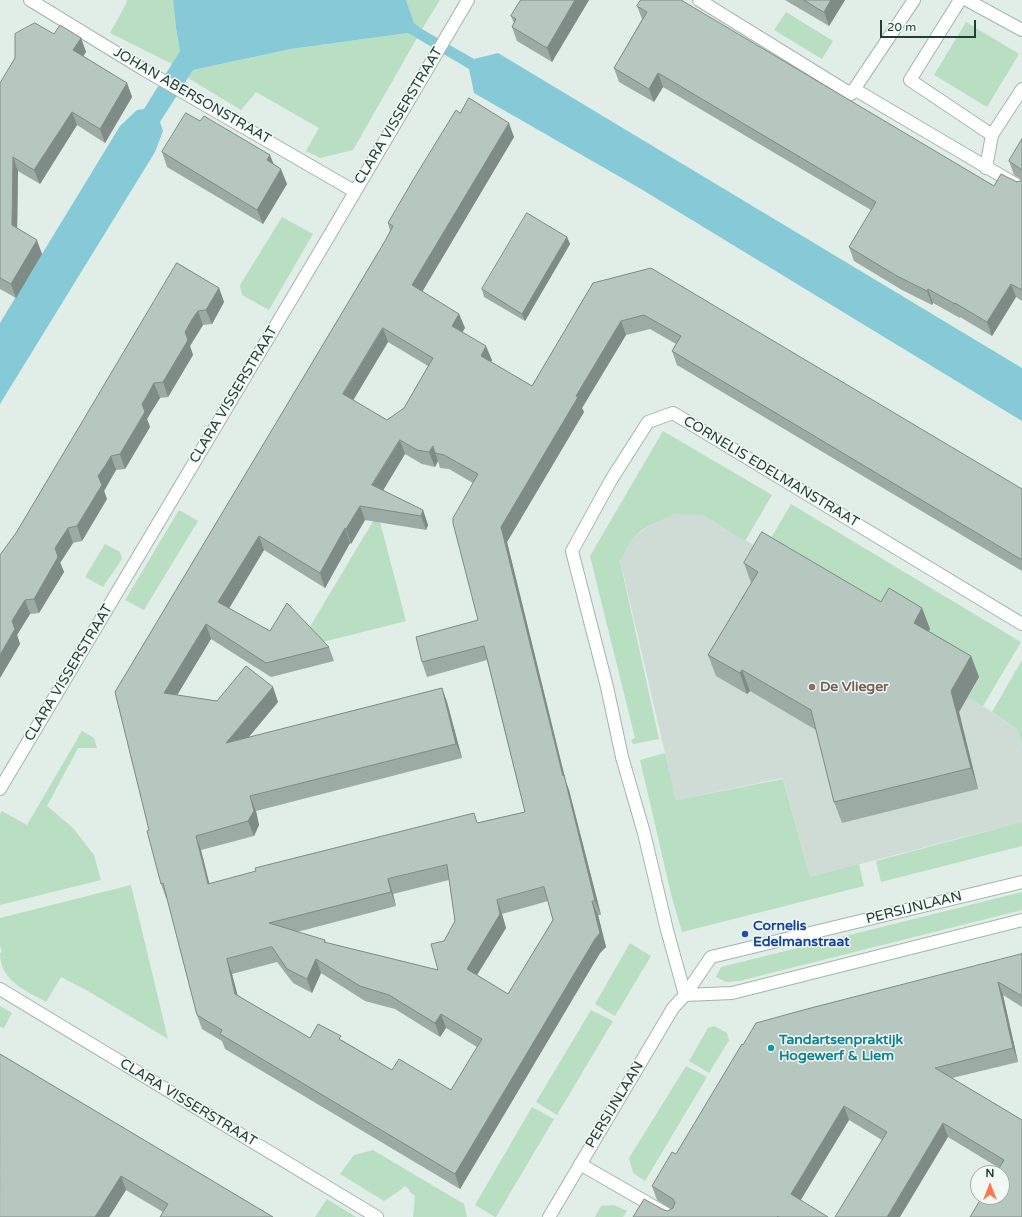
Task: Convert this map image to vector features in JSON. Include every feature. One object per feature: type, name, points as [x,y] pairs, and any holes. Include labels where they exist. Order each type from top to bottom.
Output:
[{"type":"street","name":"JOHAN ABERSONSTRAAT","points":[[30,0],[143,69],[354,191]]},
{"type":"street","name":"CLARA VISSERSTRAAT","points":[[0,789],[468,0]]},
{"type":"street","points":[[699,0],[1022,188]]},
{"type":"street","points":[[853,91],[914,0]]},
{"type":"street","points":[[960,0],[910,80],[992,135]]},
{"type":"street","points":[[967,0],[1022,30]]},
{"type":"street","points":[[986,168],[992,135],[1022,89]]},
{"type":"street","name":"CORNELIS EDELMANSTRAAT","points":[[685,995],[667,930],[644,833],[622,757],[607,687],[572,551],[611,480],[648,422],[673,413],[1022,624]]},
{"type":"street","name":"PERSIJNLAAN","points":[[549,1217],[673,1008],[685,995],[711,957],[1022,882]]},
{"type":"street","points":[[685,995],[732,993],[1022,920]]},
{"type":"street","name":"CLARA VISSERSTRAAT","points":[[0,989],[377,1217]]},
{"type":"street","points":[[580,1164],[672,1217]]},
{"type":"shaded area","name":"De Vlieger","points":[[674,513],[703,515],[979,678],[968,696],[1017,729],[1022,747],[1022,822],[810,877],[783,778],[676,800],[620,560],[631,540],[644,529]]},
{"type":"green space","points":[[127,0],[173,0],[180,51],[172,64],[110,33]]},
{"type":"green space","points":[[406,0],[440,0],[422,29],[414,23]]},
{"type":"green space","points":[[786,12],[833,41],[822,59],[774,30]]},
{"type":"green space","points":[[966,22],[1019,54],[987,107],[934,75]]},
{"type":"green space","points":[[408,33],[417,38],[353,150],[320,158],[306,151],[319,128],[256,92],[241,110],[188,78],[193,70],[291,49]]},
{"type":"green space","points":[[282,217],[313,234],[269,310],[242,295],[240,285]]},
{"type":"green space","points":[[663,431],[772,495],[745,541],[703,515],[674,514],[643,529],[631,540],[620,561],[659,739],[633,744],[631,740],[635,738],[590,556]]},
{"type":"green space","points":[[791,504],[1021,642],[983,706],[968,697],[979,678],[764,550]]},
{"type":"green space","points":[[179,510],[198,521],[144,610],[125,600]]},
{"type":"green space","points":[[375,518],[379,518],[406,621],[311,645],[302,640]]},
{"type":"green space","points":[[105,544],[120,552],[122,559],[103,587],[85,577]]},
{"type":"green space","points":[[1022,660],[1022,746],[1017,729],[992,712]]},
{"type":"green space","points":[[82,731],[94,738],[97,748],[78,748],[47,806],[73,828],[94,855],[101,880],[0,905],[0,814],[2,811],[27,825]]},
{"type":"green space","points":[[665,753],[676,800],[783,779],[810,877],[859,864],[864,886],[682,932],[672,898],[640,760]]},
{"type":"green space","points":[[1022,822],[1022,846],[881,882],[876,861]]},
{"type":"green space","points":[[131,885],[168,1039],[88,991],[61,977],[46,1002],[15,984],[4,971],[1,963],[0,953],[2,952],[0,946],[0,918]]},
{"type":"green space","points":[[1022,892],[1022,910],[739,981],[726,982],[716,977],[721,967]]},
{"type":"green space","points":[[630,943],[651,956],[615,1016],[595,1004]]},
{"type":"green space","points":[[0,1006],[12,1013],[4,1028],[0,1027]]},
{"type":"green space","points":[[591,1010],[613,1021],[557,1115],[536,1102]]},
{"type":"green space","points":[[714,1026],[727,1033],[729,1040],[709,1073],[689,1061],[708,1028]]},
{"type":"green space","points":[[686,1066],[707,1077],[645,1181],[633,1173],[629,1158]]},
{"type":"green space","points":[[532,1107],[554,1119],[495,1217],[475,1205]]},
{"type":"green space","points":[[373,1150],[464,1204],[467,1217],[413,1217],[415,1196],[404,1186],[384,1201],[340,1174],[354,1155]]},
{"type":"green space","points":[[327,1199],[356,1217],[315,1217]]},
{"type":"green space","points":[[614,1205],[627,1211],[623,1217],[595,1217],[601,1206]]},
{"type":"water","points":[[173,0],[406,0],[414,23],[422,29],[474,59],[498,53],[1022,368],[1022,421],[641,189],[474,93],[469,69],[408,33],[291,49],[193,70],[160,122],[163,131],[155,152],[0,404],[0,323],[120,126],[137,110],[144,109],[180,51]]},
{"type":"building","points":[[521,0],[575,0],[547,48],[512,27],[516,19],[511,16]]},
{"type":"building","points":[[641,0],[681,0],[994,186],[1001,174],[1017,182],[1022,180],[1022,290],[1011,284],[987,322],[928,289],[927,291],[897,276],[849,247],[876,202],[658,73],[649,89],[614,68],[647,12],[637,6]]},
{"type":"building","points":[[804,0],[831,0],[824,12]]},
{"type":"building","points":[[35,23],[54,34],[60,25],[81,38],[73,50],[127,83],[100,129],[72,112],[34,170],[13,157],[12,225],[37,240],[11,284],[0,278],[0,83],[15,58],[15,34]]},
{"type":"building","points":[[469,98],[509,123],[412,285],[459,314],[452,326],[486,346],[481,356],[532,386],[593,283],[651,268],[1022,489],[1022,560],[672,351],[681,336],[644,315],[621,321],[501,527],[595,901],[592,901],[600,933],[455,1174],[220,1034],[222,1030],[197,1015],[163,883],[161,884],[147,831],[149,830],[115,692],[385,241],[393,226],[388,223],[413,180],[456,110],[460,113]],"holes":[[[383,328],[433,358],[404,408],[387,420],[343,394]],[[400,440],[417,450],[429,452],[433,446],[435,453],[444,455],[478,474],[453,518],[478,620],[416,637],[422,662],[484,646],[525,812],[477,823],[474,813],[255,868],[256,871],[208,884],[196,836],[248,821],[254,811],[250,796],[456,744],[442,688],[226,743],[273,687],[246,666],[217,701],[164,693],[206,624],[266,663],[329,647],[287,603],[270,631],[218,602],[259,536],[320,573],[345,528],[346,529],[360,506],[421,516],[423,510],[372,485]],[[447,865],[455,921],[444,941],[431,944],[438,970],[324,942],[325,940],[269,923],[391,892],[388,879]],[[544,887],[553,920],[508,994],[467,969],[500,914],[497,900]],[[272,947],[287,969],[307,979],[316,959],[360,986],[389,995],[435,1023],[441,1014],[482,1039],[451,1090],[399,1059],[392,1070],[339,1039],[341,1036],[318,1024],[310,1038],[235,994],[227,959]]]},
{"type":"building","points":[[186,113],[200,121],[204,116],[270,155],[267,160],[281,169],[257,210],[162,152]]},
{"type":"building","points":[[1022,139],[1022,170],[1009,161]]},
{"type":"building","points":[[527,213],[567,237],[522,314],[482,289]]},
{"type":"building","points":[[177,263],[219,288],[206,310],[198,311],[191,321],[185,332],[188,340],[163,382],[154,383],[142,404],[145,412],[120,454],[111,456],[98,476],[102,485],[77,526],[68,528],[55,548],[58,557],[34,599],[25,600],[12,621],[15,629],[0,655],[0,555],[16,533]]},
{"type":"building","points":[[762,532],[881,602],[889,588],[922,608],[914,623],[971,656],[951,691],[971,768],[834,802],[811,710],[742,670],[740,673],[708,655],[758,572],[744,563]]},
{"type":"building","points":[[1022,954],[1022,996],[998,982],[1013,1048],[935,1068],[1022,1120],[1022,1217],[970,1217],[977,1205],[1010,1205],[1010,1165],[1001,1165],[1004,1160],[943,1123],[887,1217],[835,1217],[887,1132],[844,1106],[791,1194],[828,1217],[633,1217],[644,1199],[664,1210],[668,1211],[673,1208],[675,1203],[673,1199],[652,1186],[672,1152],[676,1154],[756,1023]]},
{"type":"building","points":[[0,1054],[273,1217],[160,1217],[168,1204],[121,1176],[95,1217],[0,1217]]},
{"type":"place","name":"De Vlieger","points":[[812,687]]},
{"type":"place","name":"Cornelis Edelmanstraat","points":[[745,934]]},
{"type":"place","name":"Tandartsenpraktijk Hogewerf & Liem","points":[[771,1048]]}]
